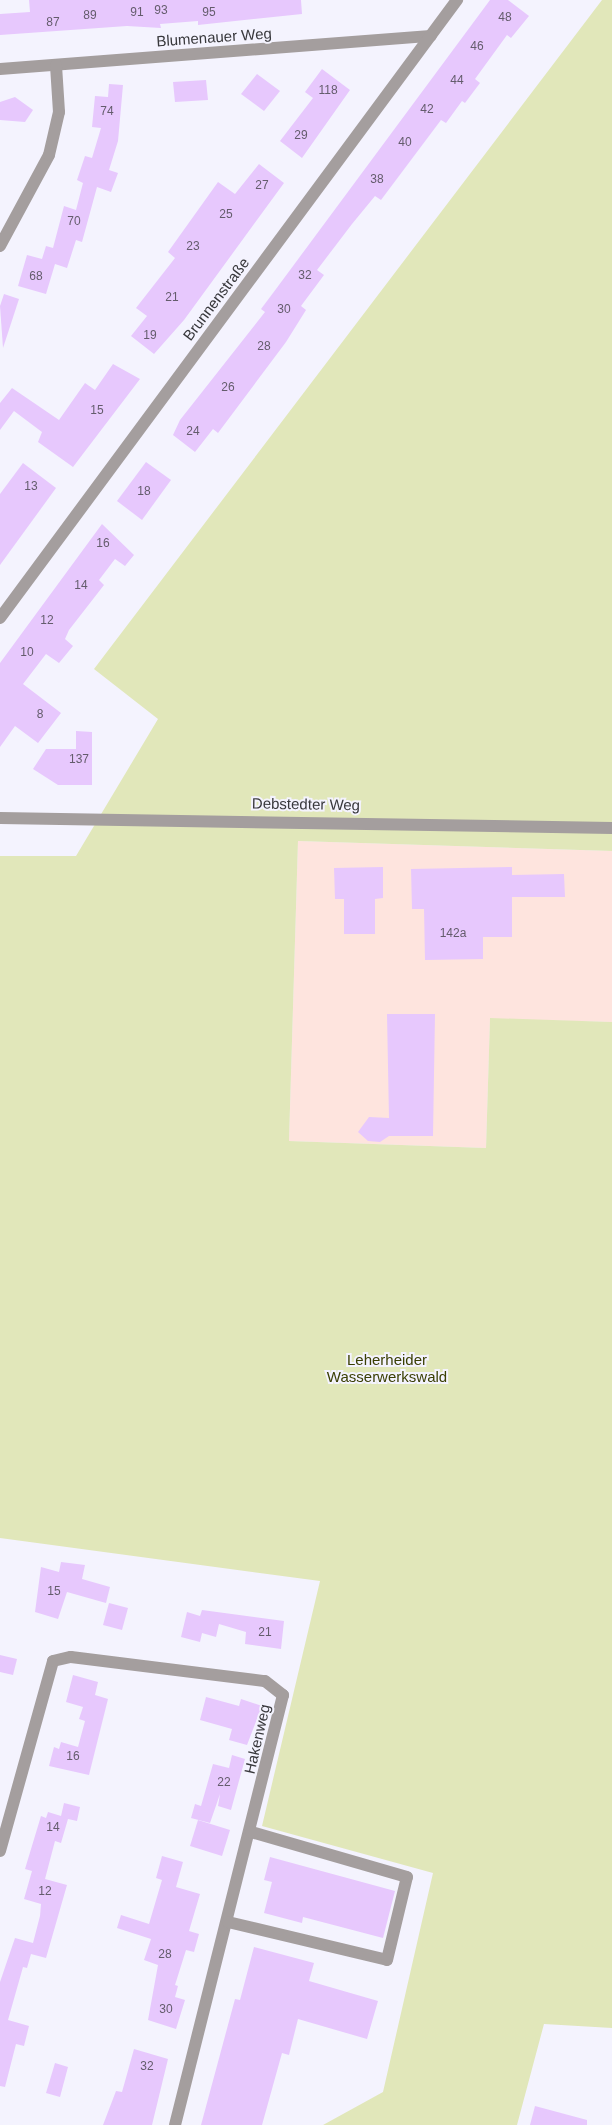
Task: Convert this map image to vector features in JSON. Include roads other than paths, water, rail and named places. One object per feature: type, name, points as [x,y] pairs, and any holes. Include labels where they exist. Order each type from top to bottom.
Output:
[{"type":"street","name":"Brunnenstraße","points":[[0,618],[458,0]]},
{"type":"street","name":"Blumenauer Weg","points":[[0,69],[431,36]]},
{"type":"street","points":[[0,246],[49,154],[59,112],[56,65]]},
{"type":"street","name":"Debstedter Weg","points":[[0,818],[612,828]]},
{"type":"street","name":"Hakenweg","points":[[0,1852],[48,1673],[53,1661],[64,1657],[265,1681],[283,1695],[283,1709],[175,2125]]},
{"type":"street","points":[[228,1922],[387,1960],[406,1877],[251,1832]]},
{"type":"park label","name":"Leherheider Wasserwerkswald","points":[[387,1368]]}]
